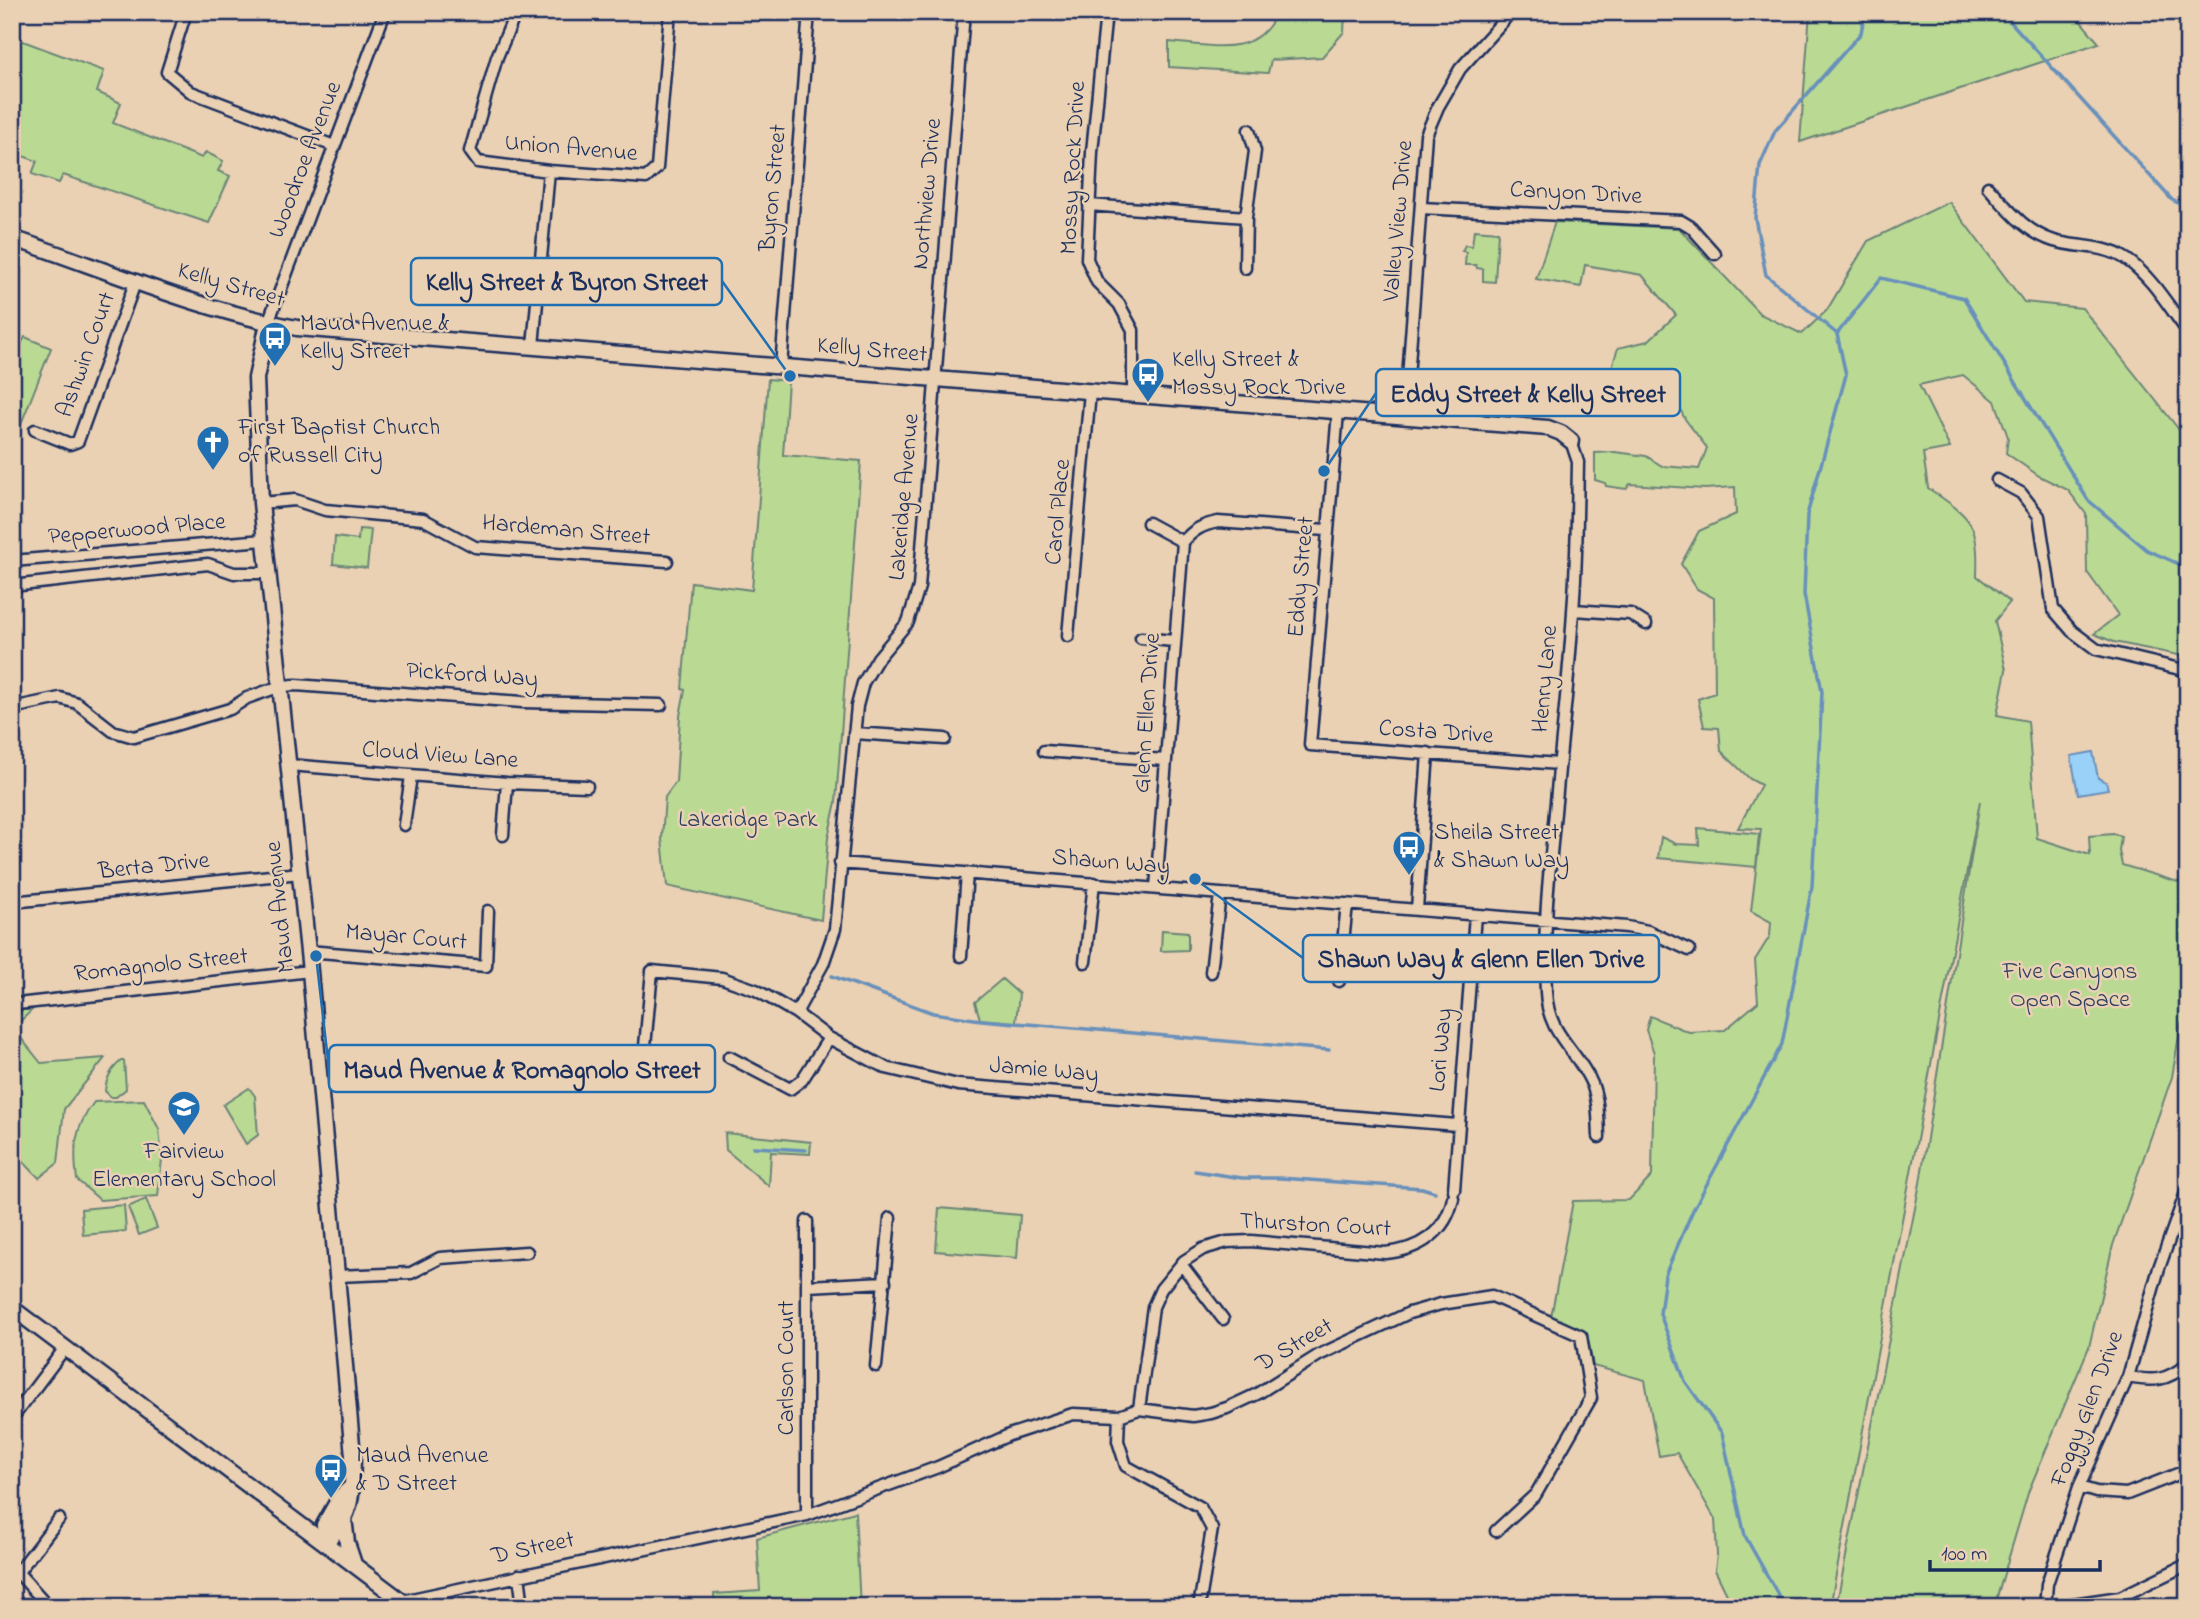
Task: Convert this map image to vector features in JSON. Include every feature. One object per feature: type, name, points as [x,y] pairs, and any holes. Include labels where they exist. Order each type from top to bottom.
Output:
[{"type":"street","points":[[186,12],[167,72],[175,80],[191,92],[334,146]]},
{"type":"street","name":"Woodroe Avenue","points":[[268,323],[385,12]]},
{"type":"street","name":"Union Avenue","points":[[516,12],[497,57],[470,151],[478,162],[549,171],[646,177],[657,168],[670,12]]},
{"type":"street","name":"Byron Street","points":[[781,367],[809,12]]},
{"type":"street","name":"Northview Drive","points":[[936,379],[964,12]]},
{"type":"street","name":"Mossy Rock Drive","points":[[1106,12],[1088,205],[1087,259],[1097,282],[1119,304],[1133,330],[1133,395]]},
{"type":"street","name":"Valley View Drive","points":[[1405,418],[1426,135],[1438,107],[1460,69],[1508,12]]},
{"type":"street","points":[[1245,268],[1246,217],[1255,151],[1249,130]]},
{"type":"street","points":[[533,346],[549,171]]},
{"type":"street","points":[[1988,187],[2023,226],[2053,241],[2103,249],[2124,258],[2147,276],[2188,332]]},
{"type":"street","points":[[1088,205],[1246,217]]},
{"type":"street","name":"Canyon Drive","points":[[1421,208],[1681,221],[1691,227],[1715,254]]},
{"type":"street","name":"Kelly Street","points":[[12,238],[215,308],[297,328],[1549,428],[1571,441]]},
{"type":"street","name":"Ashwin Court","points":[[35,429],[70,444],[78,441],[136,280]]},
{"type":"street","name":"Maud Avenue","points":[[268,323],[256,378],[261,503],[310,971],[353,1456],[350,1488],[352,1502],[326,1543]]},
{"type":"street","name":"Lakeridge Avenue","points":[[796,1013],[823,964],[835,929],[857,706],[863,683],[878,658],[908,622],[919,587],[936,379]]},
{"type":"street","name":"Carol Place","points":[[1068,636],[1090,392]]},
{"type":"street","name":"Eddy Street","points":[[1310,745],[1338,412]]},
{"type":"street","name":"Henry Lane","points":[[1571,441],[1578,462],[1574,610],[1546,921],[1546,1006],[1554,1028],[1583,1066],[1594,1087],[1599,1137]]},
{"type":"street","points":[[1997,480],[2021,493],[2039,516],[2053,609],[2072,631],[2096,649],[2188,671]]},
{"type":"street","name":"Hardeman Street","points":[[261,503],[295,500],[325,510],[423,519],[475,547],[667,561]]},
{"type":"street","points":[[1148,523],[1183,542],[1191,532],[1203,525],[1218,522],[1326,530]]},
{"type":"street","name":"Pepperwood Place","points":[[12,561],[264,540]]},
{"type":"street","name":"Glenn Ellen Drive","points":[[1156,888],[1183,542]]},
{"type":"street","points":[[12,586],[208,564],[234,573],[268,573]]},
{"type":"street","points":[[1574,610],[1630,614],[1646,624]]},
{"type":"street","points":[[1140,638],[1174,641]]},
{"type":"street","name":"Pickford Way","points":[[12,708],[60,698],[77,703],[113,731],[134,737],[230,709],[247,698],[281,686],[300,685],[522,702],[661,705]]},
{"type":"street","points":[[854,733],[945,739]]},
{"type":"street","name":"Costa Drive","points":[[1310,745],[1559,764]]},
{"type":"street","points":[[1044,751],[1166,760]]},
{"type":"street","points":[[1417,909],[1428,752]]},
{"type":"street","name":"Cloud View Lane","points":[[289,765],[507,783],[587,786]]},
{"type":"street","points":[[404,825],[411,776]]},
{"type":"street","points":[[503,835],[507,783]]},
{"type":"street","name":"Shawn Way","points":[[840,863],[1627,927],[1648,931],[1689,950]]},
{"type":"street","name":"Berta Drive","points":[[12,902],[300,873]]},
{"type":"street","points":[[961,956],[967,873]]},
{"type":"street","points":[[1085,962],[1094,883]]},
{"type":"street","points":[[1211,972],[1220,894]]},
{"type":"street","points":[[1339,981],[1347,904]]},
{"type":"street","name":"Mayar Court","points":[[308,951],[486,966],[488,911]]},
{"type":"street","name":"Lori Way","points":[[1453,1194],[1475,915]]},
{"type":"street","name":"Romagnolo Street","points":[[17,1003],[310,971]]},
{"type":"street","name":"Jamie Way","points":[[644,1057],[652,971],[722,978],[756,990],[796,1013],[829,1038],[886,1068],[958,1085],[1457,1125]]},
{"type":"street","points":[[729,1057],[790,1089],[802,1080],[829,1038]]},
{"type":"street","name":"Foggy Glen Drive","points":[[2045,1607],[2047,1584],[2079,1487],[2128,1377],[2159,1268],[2188,1187]]},
{"type":"street","name":"Thurston Court","points":[[1139,1409],[1153,1307],[1161,1289],[1181,1264],[1203,1249],[1227,1242],[1251,1241],[1385,1253],[1400,1252],[1415,1247],[1434,1234],[1447,1217],[1453,1194]]},
{"type":"street","points":[[876,1366],[890,1218]]},
{"type":"street","name":"Carlson Court","points":[[807,1221],[807,1515]]},
{"type":"street","points":[[337,1276],[411,1273],[440,1258],[527,1252]]},
{"type":"street","points":[[1181,1264],[1223,1319]]},
{"type":"street","points":[[808,1286],[884,1282]]},
{"type":"street","name":"D Street","points":[[12,1308],[404,1604],[519,1575],[807,1515],[939,1467],[1009,1435],[1073,1414],[1119,1416],[1139,1409],[1193,1416],[1227,1408],[1257,1394],[1319,1355],[1409,1313],[1441,1304],[1492,1296],[1581,1336],[1591,1398],[1536,1494],[1496,1531]]},
{"type":"street","points":[[16,1413],[65,1348]]},
{"type":"street","points":[[2128,1377],[2148,1381],[2171,1377],[2188,1364]]},
{"type":"street","points":[[1119,1416],[1118,1441],[1126,1466],[1200,1507],[1212,1529],[1199,1607]]},
{"type":"street","points":[[2079,1487],[2096,1492],[2127,1494],[2188,1469]]},
{"type":"street","points":[[326,1543],[324,1525],[340,1497],[350,1488]]},
{"type":"street","points":[[344,1518],[345,1535],[354,1564]]},
{"type":"street","points":[[49,1607],[15,1569],[59,1519]]},
{"type":"street","points":[[2052,1607],[2120,1597],[2188,1564]]},
{"type":"street","points":[[519,1575],[523,1607]]},
{"type":"green space","points":[[1277,12],[1345,12],[1344,32],[1322,57],[1271,60],[1268,73],[1169,67],[1169,42],[1216,46],[1245,43],[1258,37],[1269,27]]},
{"type":"green space","points":[[1810,12],[2073,12],[2099,43],[1800,142]]},
{"type":"green space","points":[[12,37],[104,71],[97,92],[121,103],[113,123],[202,158],[206,152],[223,161],[218,171],[230,176],[209,223],[63,175],[59,183],[32,174],[37,161],[12,152]]},
{"type":"green space","name":"Five Canyons Open Space","points":[[1949,202],[2024,302],[2082,308],[2188,441],[2188,657],[2114,642],[2094,634],[2118,615],[2087,572],[2086,514],[2068,490],[2039,476],[2006,453],[2008,437],[1995,401],[1963,375],[1919,385],[1950,448],[1923,453],[1928,488],[1954,507],[1969,523],[1976,543],[1977,576],[2010,602],[1995,621],[2006,670],[1997,715],[2028,721],[2037,838],[2090,855],[2089,836],[2121,836],[2119,851],[2122,865],[2188,885],[2188,1018],[2181,1024],[2172,1077],[2113,1245],[2089,1347],[2029,1490],[1994,1607],[1836,1607],[1920,1183],[1980,801],[1830,1607],[1733,1607],[1715,1570],[1715,1519],[1677,1453],[1659,1456],[1645,1380],[1593,1366],[1587,1334],[1551,1317],[1573,1201],[1629,1200],[1652,1176],[1654,1053],[1646,1030],[1650,1016],[1689,1032],[1725,1030],[1758,1002],[1755,960],[1770,936],[1771,922],[1751,911],[1761,829],[1738,828],[1761,785],[1750,779],[1721,751],[1719,728],[1704,727],[1698,699],[1715,693],[1714,598],[1697,589],[1681,564],[1699,531],[1736,514],[1735,487],[1705,489],[1630,484],[1626,489],[1606,486],[1605,483],[1595,480],[1595,453],[1615,452],[1646,456],[1662,466],[1699,469],[1707,448],[1685,419],[1662,374],[1635,382],[1611,370],[1618,348],[1648,341],[1676,315],[1642,275],[1585,265],[1581,287],[1536,279],[1555,222],[1679,228],[1760,314],[1802,334],[1827,310],[1868,241]]},
{"type":"green space","points":[[1474,230],[1498,232],[1495,282],[1483,281],[1483,269],[1477,268],[1476,265],[1465,265],[1466,252],[1462,251],[1465,245],[1472,246]]},
{"type":"green space","points":[[25,337],[51,348],[12,447],[12,341],[21,344]]},
{"type":"green space","name":"Lakeridge Park","points":[[768,379],[788,381],[783,455],[861,461],[836,802],[828,838],[821,920],[667,886],[662,839],[665,797],[676,782],[691,582],[752,590]]},
{"type":"green space","points":[[359,529],[371,530],[367,568],[333,564],[335,537],[358,540]]},
{"type":"green space","points":[[1698,828],[1759,834],[1756,867],[1658,858],[1661,837],[1676,844],[1699,845]]},
{"type":"green space","points":[[1162,930],[1188,932],[1188,950],[1161,951]]},
{"type":"green space","points":[[1002,979],[1019,994],[1016,1022],[980,1019],[975,1002]]},
{"type":"green space","points":[[23,1010],[32,1010],[13,1028],[41,1063],[105,1058],[64,1109],[58,1163],[39,1178],[12,1150],[12,1020]]},
{"type":"green space","points":[[121,1061],[124,1061],[126,1089],[116,1097],[111,1097],[105,1091],[107,1082]]},
{"type":"green space","points":[[249,1088],[255,1096],[258,1135],[246,1144],[223,1105]]},
{"type":"green space","points":[[144,1100],[159,1129],[162,1159],[158,1196],[100,1200],[77,1180],[75,1148],[82,1121],[94,1102]]},
{"type":"green space","points":[[725,1133],[811,1142],[810,1154],[771,1152],[769,1186],[726,1150]]},
{"type":"green space","points":[[146,1199],[157,1228],[139,1235],[128,1207]]},
{"type":"green space","points":[[124,1205],[126,1231],[83,1235],[81,1209]]},
{"type":"green space","points":[[939,1208],[1020,1215],[1017,1258],[936,1251]]},
{"type":"green space","points":[[855,1512],[860,1607],[715,1607],[714,1594],[760,1591],[757,1538]]},
{"type":"water","points":[[2093,752],[2098,778],[2106,782],[2108,789],[2078,794],[2071,756]]},
{"type":"waterway","points":[[1785,1607],[1745,1536],[1722,1433],[1685,1381],[1660,1314],[1665,1275],[1693,1210],[1782,1044],[1812,886],[1822,692],[1804,594],[1807,515],[1846,375],[1837,334],[1766,275],[1755,218],[1760,165],[1775,131],[1861,33],[1865,12]]},
{"type":"waterway","points":[[1995,12],[2008,19],[2172,200],[2188,208]]},
{"type":"waterway","points":[[1837,334],[1881,278],[1964,298],[2088,500],[2147,550],[2188,568]]},
{"type":"waterway","points":[[832,976],[933,1013],[981,1020],[1329,1050]]},
{"type":"waterway","points":[[753,1147],[806,1150]]},
{"type":"waterway","points":[[1195,1171],[1242,1178],[1280,1178],[1422,1188],[1435,1192]]},
{"type":"place","name":"Maud Avenue & Kelly Street","points":[[275,368]]},
{"type":"place","name":"Kelly Street & Byron Street","points":[[790,376]]},
{"type":"place","name":"Kelly Street & Mossy Rock Drive","points":[[1148,404]]},
{"type":"place","name":"Eddy Street & Kelly Street","points":[[1324,471]]},
{"type":"place","name":"First Baptist Church of Russell City","points":[[213,472]]},
{"type":"place","name":"Sheila Street & Shawn Way","points":[[1409,877]]},
{"type":"place","name":"Shawn Way & Glenn Ellen Drive","points":[[1195,879]]},
{"type":"place","name":"Maud Avenue & Romagnolo Street","points":[[316,956]]},
{"type":"place","name":"Fairview Elementary School","points":[[184,1137]]},
{"type":"place","name":"Maud Avenue & D Street","points":[[331,1500]]}]
